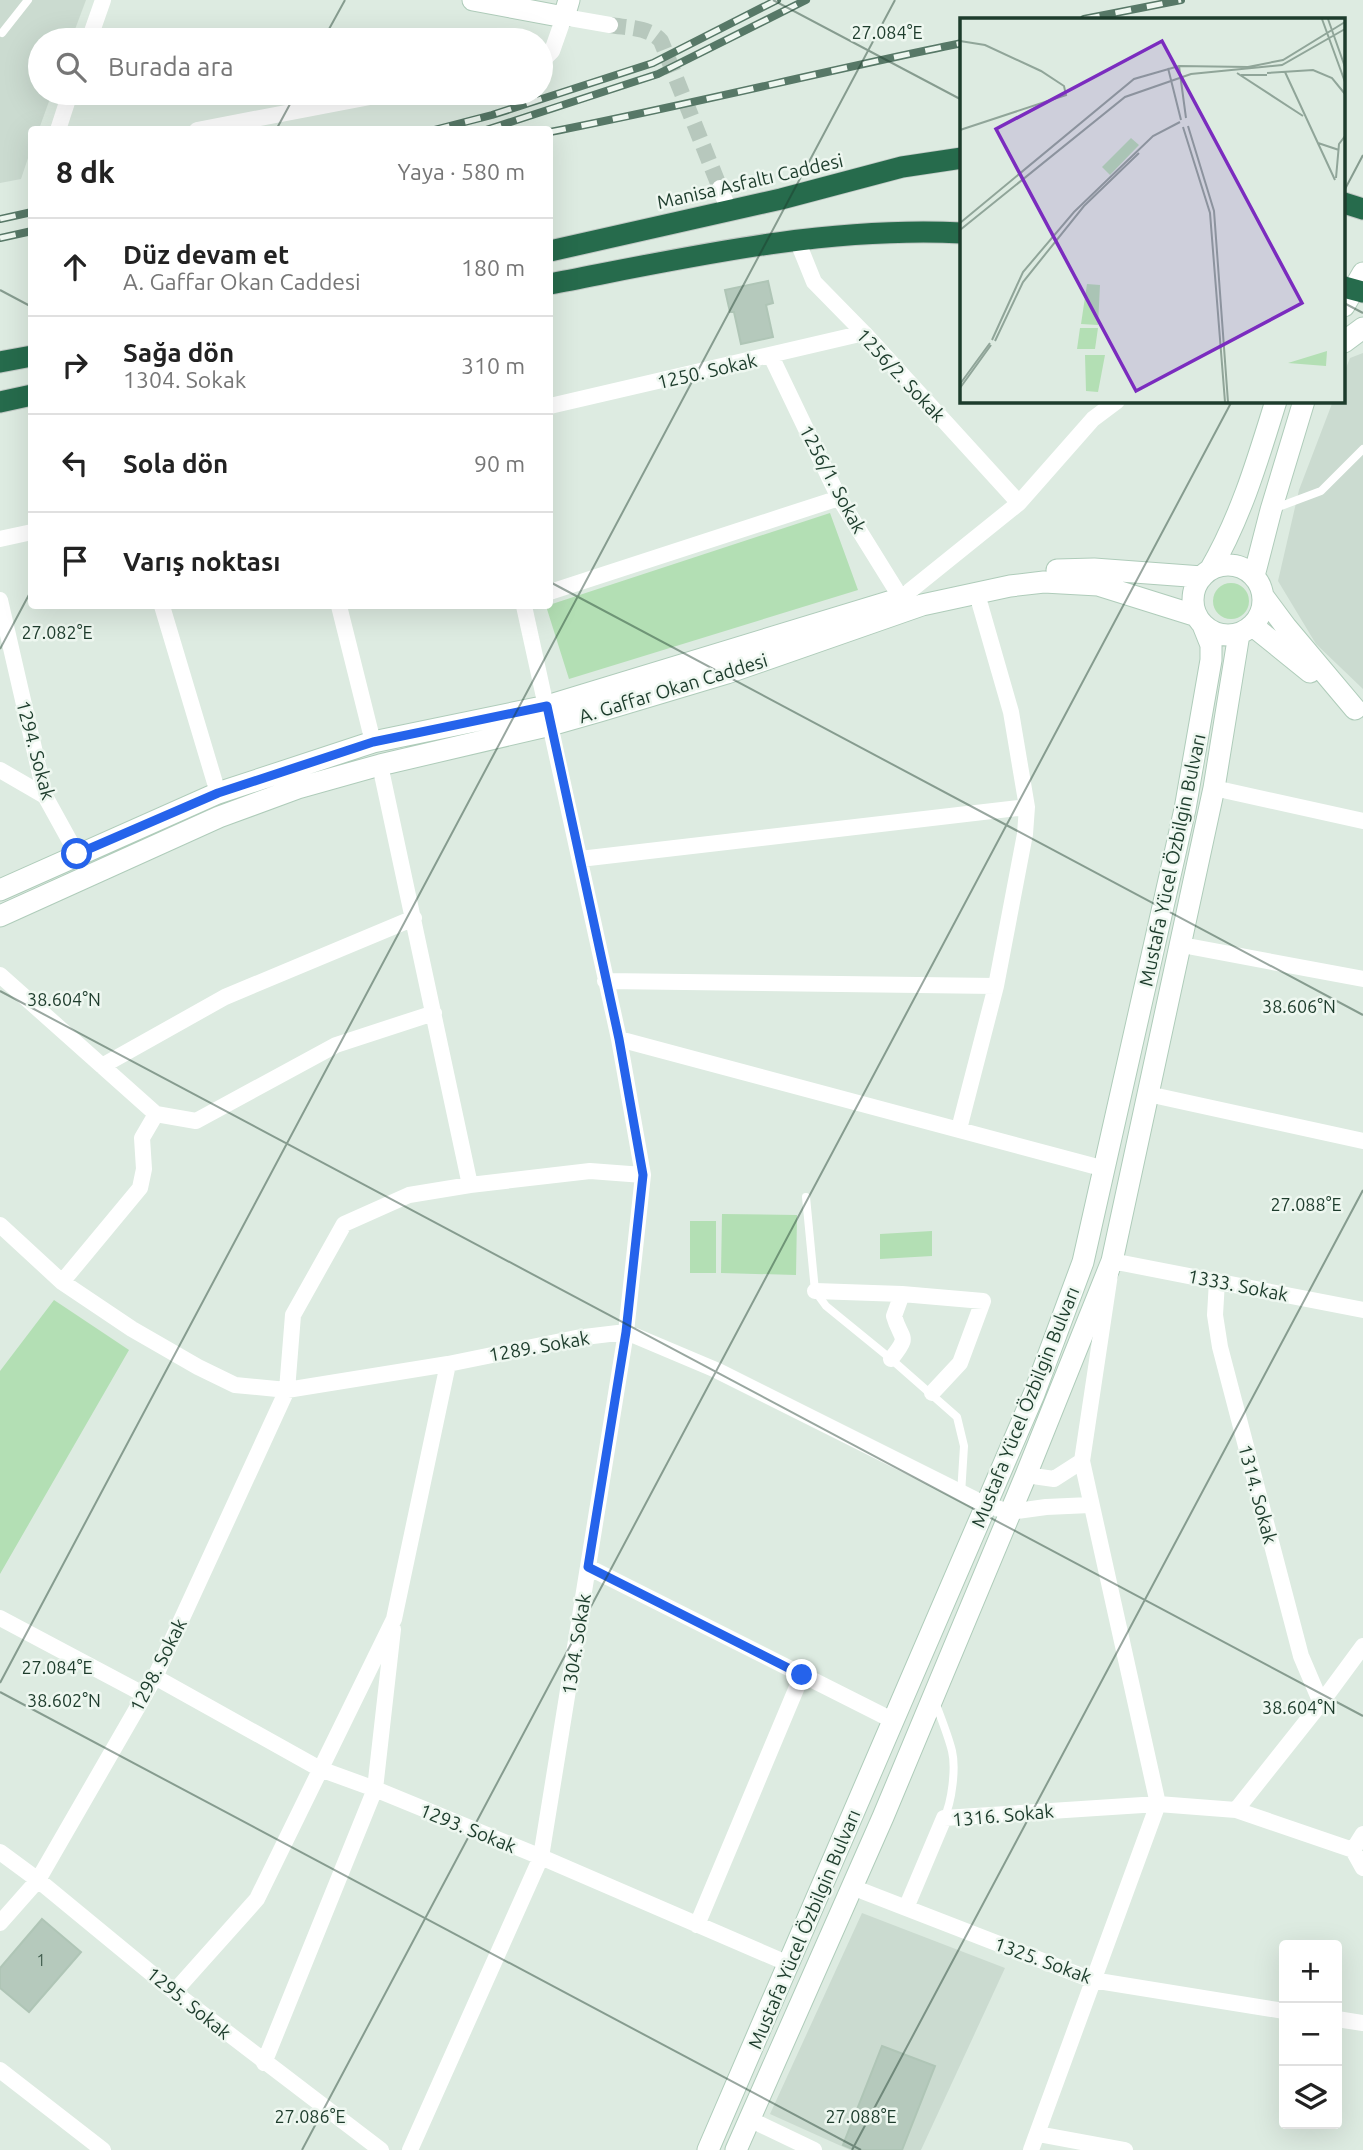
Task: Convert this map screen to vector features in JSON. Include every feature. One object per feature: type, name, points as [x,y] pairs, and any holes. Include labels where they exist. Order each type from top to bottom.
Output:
[{"type":"highway","name":"Manisa Asfaltı Caddesi","points":[[553,250],[729,211],[902,167],[960,158]]},
{"type":"highway","points":[[1346,204],[1363,209]]},
{"type":"highway","points":[[553,283],[797,240],[930,232],[960,233]]},
{"type":"highway","points":[[0,362],[28,357]]},
{"type":"highway","points":[[0,402],[28,396]]},
{"type":"street","points":[[93,28],[103,0]]},
{"type":"street","points":[[473,0],[567,8],[610,25]]},
{"type":"street","points":[[553,48],[567,8]]},
{"type":"street","points":[[59,126],[67,105]]},
{"type":"street","points":[[218,126],[328,105]]},
{"type":"street","points":[[720,188],[729,211]]},
{"type":"street","name":"1256/2. Sokak","points":[[797,240],[814,282],[1019,503]]},
{"type":"street","points":[[1346,341],[1363,328]]},
{"type":"street","name":"1250. Sokak","points":[[553,405],[864,333]]},
{"type":"street","name":"1256/1. Sokak","points":[[771,356],[839,498],[901,598]]},
{"type":"street","points":[[901,598],[1019,503],[1093,419],[1116,402]]},
{"type":"street","points":[[1276,402],[1249,489],[1225,545],[1193,596],[1200,620],[1220,635],[1246,630],[1277,643],[1359,712]]},
{"type":"street","points":[[1254,576],[1270,510],[1304,402]]},
{"type":"street","points":[[553,591],[839,498]]},
{"type":"street","points":[[0,539],[28,533]]},
{"type":"street","points":[[1206,573],[1221,566],[1233,565],[1254,576],[1263,596],[1262,612],[1246,630]]},
{"type":"street","name":"A. Gaffar Okan Caddesi","points":[[0,916],[219,817],[298,788],[549,715],[901,598],[1031,571],[1094,569],[1206,573]]},
{"type":"street","name":"A. Gaffar Okan Caddesi","points":[[0,890],[218,793],[373,742],[549,715],[727,673],[922,605],[1010,586],[1044,582],[1098,585],[1200,620]]},
{"type":"street","points":[[959,1129],[996,986],[1025,835],[1027,807],[1011,712],[977,594]]},
{"type":"street","points":[[1263,596],[1359,712]]},
{"type":"street","name":"1294. Sokak","points":[[0,600],[45,796],[77,854]]},
{"type":"street","points":[[163,609],[218,793]]},
{"type":"street","points":[[340,609],[373,742]]},
{"type":"street","name":"1304. Sokak","points":[[410,2150],[541,1857],[626,1332],[643,1175],[619,1039],[525,609]]},
{"type":"street","name":"Mustafa Yücel Özbilgin Bulvarı","points":[[708,2150],[1034,1394],[1083,1262],[1187,795],[1211,660],[1211,645],[1200,620]]},
{"type":"street","name":"Mustafa Yücel Özbilgin Bulvarı","points":[[736,2150],[933,1696],[1112,1261],[1182,944],[1246,630]]},
{"type":"street","points":[[380,765],[470,1185]]},
{"type":"street","points":[[0,770],[45,796]]},
{"type":"street","points":[[1214,788],[1363,821]]},
{"type":"street","points":[[580,859],[1027,807]]},
{"type":"street","points":[[102,1066],[225,997],[414,918]]},
{"type":"street","points":[[1182,944],[1363,979]]},
{"type":"street","points":[[0,975],[156,1114],[196,1121],[336,1045],[434,1013]]},
{"type":"street","points":[[605,981],[996,986]]},
{"type":"street","points":[[619,1039],[1105,1169]]},
{"type":"street","points":[[1148,1094],[1363,1141]]},
{"type":"street","points":[[62,1282],[139,1188],[144,1169],[142,1138],[156,1114]]},
{"type":"street","points":[[287,1390],[293,1315],[344,1224],[409,1195],[470,1185],[590,1171],[643,1175]]},
{"type":"street","name":"1289. Sokak","points":[[0,1225],[62,1282],[132,1329],[235,1385],[287,1390],[626,1332]]},
{"type":"street","points":[[1031,2150],[1158,1804],[1082,1461],[1112,1261]]},
{"type":"street","name":"1333. Sokak","points":[[1112,1261],[1363,1310]]},
{"type":"street","name":"1314. Sokak","points":[[1217,1281],[1215,1315],[1220,1347],[1301,1656],[1321,1703]]},
{"type":"street","points":[[815,1291],[902,1294],[983,1301],[960,1363],[932,1393]]},
{"type":"street","points":[[891,1359],[904,1340],[894,1316],[902,1294]]},
{"type":"street","points":[[626,1332],[716,1370],[986,1506],[1010,1512],[1090,1505]]},
{"type":"street","points":[[264,2063],[374,1789],[394,1619],[448,1364]]},
{"type":"street","name":"1298. Sokak","points":[[0,1923],[38,1880],[155,1677],[287,1390]]},
{"type":"street","points":[[1026,1475],[1054,1479],[1082,1461]]},
{"type":"street","points":[[588,1567],[894,1721]]},
{"type":"street","points":[[0,1618],[145,1695]]},
{"type":"street","points":[[174,1992],[257,1899],[394,1619]]},
{"type":"street","points":[[1236,1810],[1363,1646]]},
{"type":"street","points":[[697,1925],[802,1675]]},
{"type":"street","name":"1293. Sokak","points":[[155,1677],[320,1769],[541,1857],[789,1964]]},
{"type":"street","name":"1316. Sokak","points":[[906,1908],[944,1818],[1158,1804],[1236,1810],[1353,1850]]},
{"type":"street","points":[[1363,1834],[1353,1850],[1363,1868]]},
{"type":"street","name":"1295. Sokak","points":[[0,1852],[264,2063],[381,2150]]},
{"type":"street","name":"1325. Sokak","points":[[852,1887],[1092,1980],[1279,2010]]},
{"type":"street","points":[[1342,2020],[1363,2023]]},
{"type":"street","points":[[0,2070],[103,2150]]},
{"type":"street","points":[[749,2119],[814,2150]]},
{"type":"street","points":[[1038,2134],[1125,2150]]},
{"type":"lane","points":[[2,33],[28,0]]},
{"type":"lane","points":[[1270,510],[1321,491],[1363,449]]},
{"type":"lane","points":[[806,1197],[815,1291],[826,1306],[932,1393],[957,1417],[964,1446],[961,1494]]},
{"type":"lane","points":[[933,1696],[953,1753],[951,1792],[944,1818]]},
{"type":"shaded area","points":[[0,0],[86,0],[76,28],[28,28],[28,105],[48,105],[40,126],[28,126],[28,158],[21,179],[0,183]]},
{"type":"shaded area","points":[[1363,353],[1363,689],[1316,644],[1278,581],[1299,490],[1333,402],[1346,402],[1346,368],[1350,358]]},
{"type":"shaded area","points":[[862,1913],[1005,1968],[921,2150],[850,2150],[770,2114]]},
{"type":"green space","points":[[830,513],[858,590],[569,679],[547,609],[553,609],[553,604]]},
{"type":"green space","points":[[1231,583],[1244,588],[1249,601],[1244,614],[1231,619],[1218,614],[1213,601],[1218,588]]},
{"type":"green space","points":[[722,1214],[797,1215],[796,1275],[721,1273]]},
{"type":"green space","points":[[690,1221],[716,1221],[716,1273],[690,1273]]},
{"type":"green space","points":[[932,1231],[932,1256],[880,1259],[880,1234]]},
{"type":"green space","points":[[54,1300],[129,1350],[0,1574],[0,1371]]},
{"type":"building","points":[[768,281],[773,303],[766,305],[773,337],[741,344],[734,312],[730,312],[725,290]]},
{"type":"building","points":[[42,1919],[81,1952],[29,2012],[0,1988],[0,1968]]},
{"type":"building","points":[[882,2046],[935,2066],[902,2150],[855,2150],[843,2145]]},
{"type":"tunnel","points":[[610,25],[645,31],[661,41],[720,188]]},
{"type":"railway","points":[[553,95],[653,63],[777,0]]},
{"type":"railway","points":[[498,126],[658,74],[806,0]]},
{"type":"railway","points":[[1089,18],[1181,0]]},
{"type":"railway","points":[[553,131],[960,43]]},
{"type":"railway","points":[[449,126],[523,105]]},
{"type":"railway","points":[[0,219],[28,213]]},
{"type":"railway","points":[[0,238],[28,232]]},
{"type":"route","points":[[77,854],[218,793],[373,742],[547,706],[619,1039],[643,1175],[626,1332],[588,1567],[802,1675]]}]
